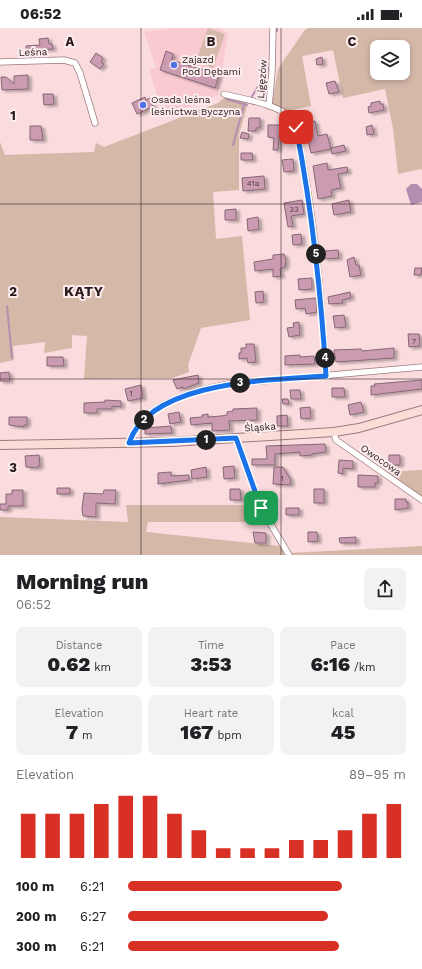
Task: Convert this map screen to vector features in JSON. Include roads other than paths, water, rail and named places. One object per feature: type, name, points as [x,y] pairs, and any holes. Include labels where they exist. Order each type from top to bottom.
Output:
[{"type":"main road","name":"Śląska","points":[[0,445],[129,443],[334,432],[360,428],[422,410]]},
{"type":"street","name":"Ligęzów","points":[[273,28],[272,72],[269,106],[290,118],[296,127],[307,185],[314,237],[323,312],[326,376]]},
{"type":"street","name":"Leśna","points":[[0,62],[64,60],[75,63],[80,73],[95,123]]},
{"type":"street","points":[[224,94],[269,106]]},
{"type":"street","points":[[129,443],[131,437],[144,420],[161,407],[200,390],[228,384],[422,367]]},
{"type":"street","name":"Owocowa","points":[[334,432],[336,440],[422,500]]},
{"type":"street","points":[[236,438],[261,508],[289,555]]},
{"type":"waterway","points":[[251,98],[269,69],[269,64]]},
{"type":"waterway","points":[[226,99],[247,105]]},
{"type":"waterway","points":[[233,145],[244,105]]},
{"type":"waterway","points":[[7,306],[12,358]]},
{"type":"place","name":"Zajazd Pod Dębami","points":[[174,65]]},
{"type":"place","name":"Osada leśna leśnictwa Byczyna","points":[[143,105]]},
{"type":"district","name":"KĄTY","points":[[84,291]]}]
